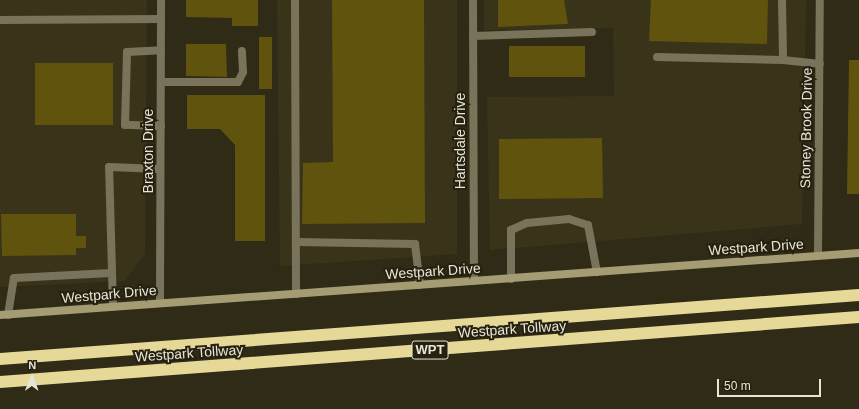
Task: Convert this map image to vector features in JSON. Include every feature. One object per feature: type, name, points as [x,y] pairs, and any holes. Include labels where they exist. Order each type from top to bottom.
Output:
[{"type":"highway","name":"Westpark Tollway","points":[[0,359],[859,295]]},
{"type":"highway","name":"Westpark Tollway","points":[[0,382],[859,317]]},
{"type":"main road","name":"Westpark Drive","points":[[3,315],[511,279],[859,252]]},
{"type":"street","name":"Braxton Drive","points":[[160,303],[161,0]]},
{"type":"street","points":[[295,0],[296,294]]},
{"type":"street","name":"Hartsdale Drive","points":[[473,0],[474,281]]},
{"type":"street","points":[[782,0],[783,60]]},
{"type":"street","name":"Stoney Brook Drive","points":[[818,256],[820,0]]},
{"type":"street","points":[[1,20],[161,19]]},
{"type":"street","points":[[474,36],[592,32]]},
{"type":"street","points":[[161,50],[127,52],[125,125],[161,126]]},
{"type":"street","points":[[161,82],[238,82],[242,72],[242,51]]},
{"type":"street","points":[[657,56],[783,60],[820,64]]},
{"type":"street","points":[[113,307],[111,273],[110,168],[160,169]]},
{"type":"street","points":[[511,279],[511,230],[527,223],[569,219],[588,225],[597,272]]},
{"type":"street","points":[[296,242],[415,244],[420,285]]},
{"type":"street","points":[[3,315],[14,278],[111,273]]},
{"type":"shaded area","points":[[0,0],[147,0],[145,254],[125,281],[0,287]]},
{"type":"shaded area","points":[[277,0],[457,0],[457,254],[280,266]]},
{"type":"shaded area","points":[[484,0],[806,0],[802,224],[490,250],[487,97],[614,96],[613,28],[484,30]]},
{"type":"building","points":[[186,0],[258,0],[258,26],[232,26],[232,18],[186,17]]},
{"type":"building","points":[[332,0],[424,0],[425,223],[302,224],[303,163],[333,162]]},
{"type":"building","points":[[498,0],[564,0],[568,24],[498,27]]},
{"type":"building","points":[[651,0],[768,0],[767,44],[649,41]]},
{"type":"building","points":[[259,37],[272,37],[272,89],[259,89]]},
{"type":"building","points":[[186,44],[226,44],[227,77],[186,76]]},
{"type":"building","points":[[509,46],[585,46],[585,77],[509,77]]},
{"type":"building","points":[[849,60],[859,60],[859,194],[847,194]]},
{"type":"building","points":[[35,63],[113,63],[113,125],[35,125]]},
{"type":"building","points":[[187,95],[265,95],[265,241],[235,241],[235,145],[220,129],[187,129]]},
{"type":"building","points":[[602,138],[603,198],[499,199],[499,139]]},
{"type":"building","points":[[1,214],[76,214],[76,236],[86,236],[86,248],[76,248],[76,255],[2,256]]}]
